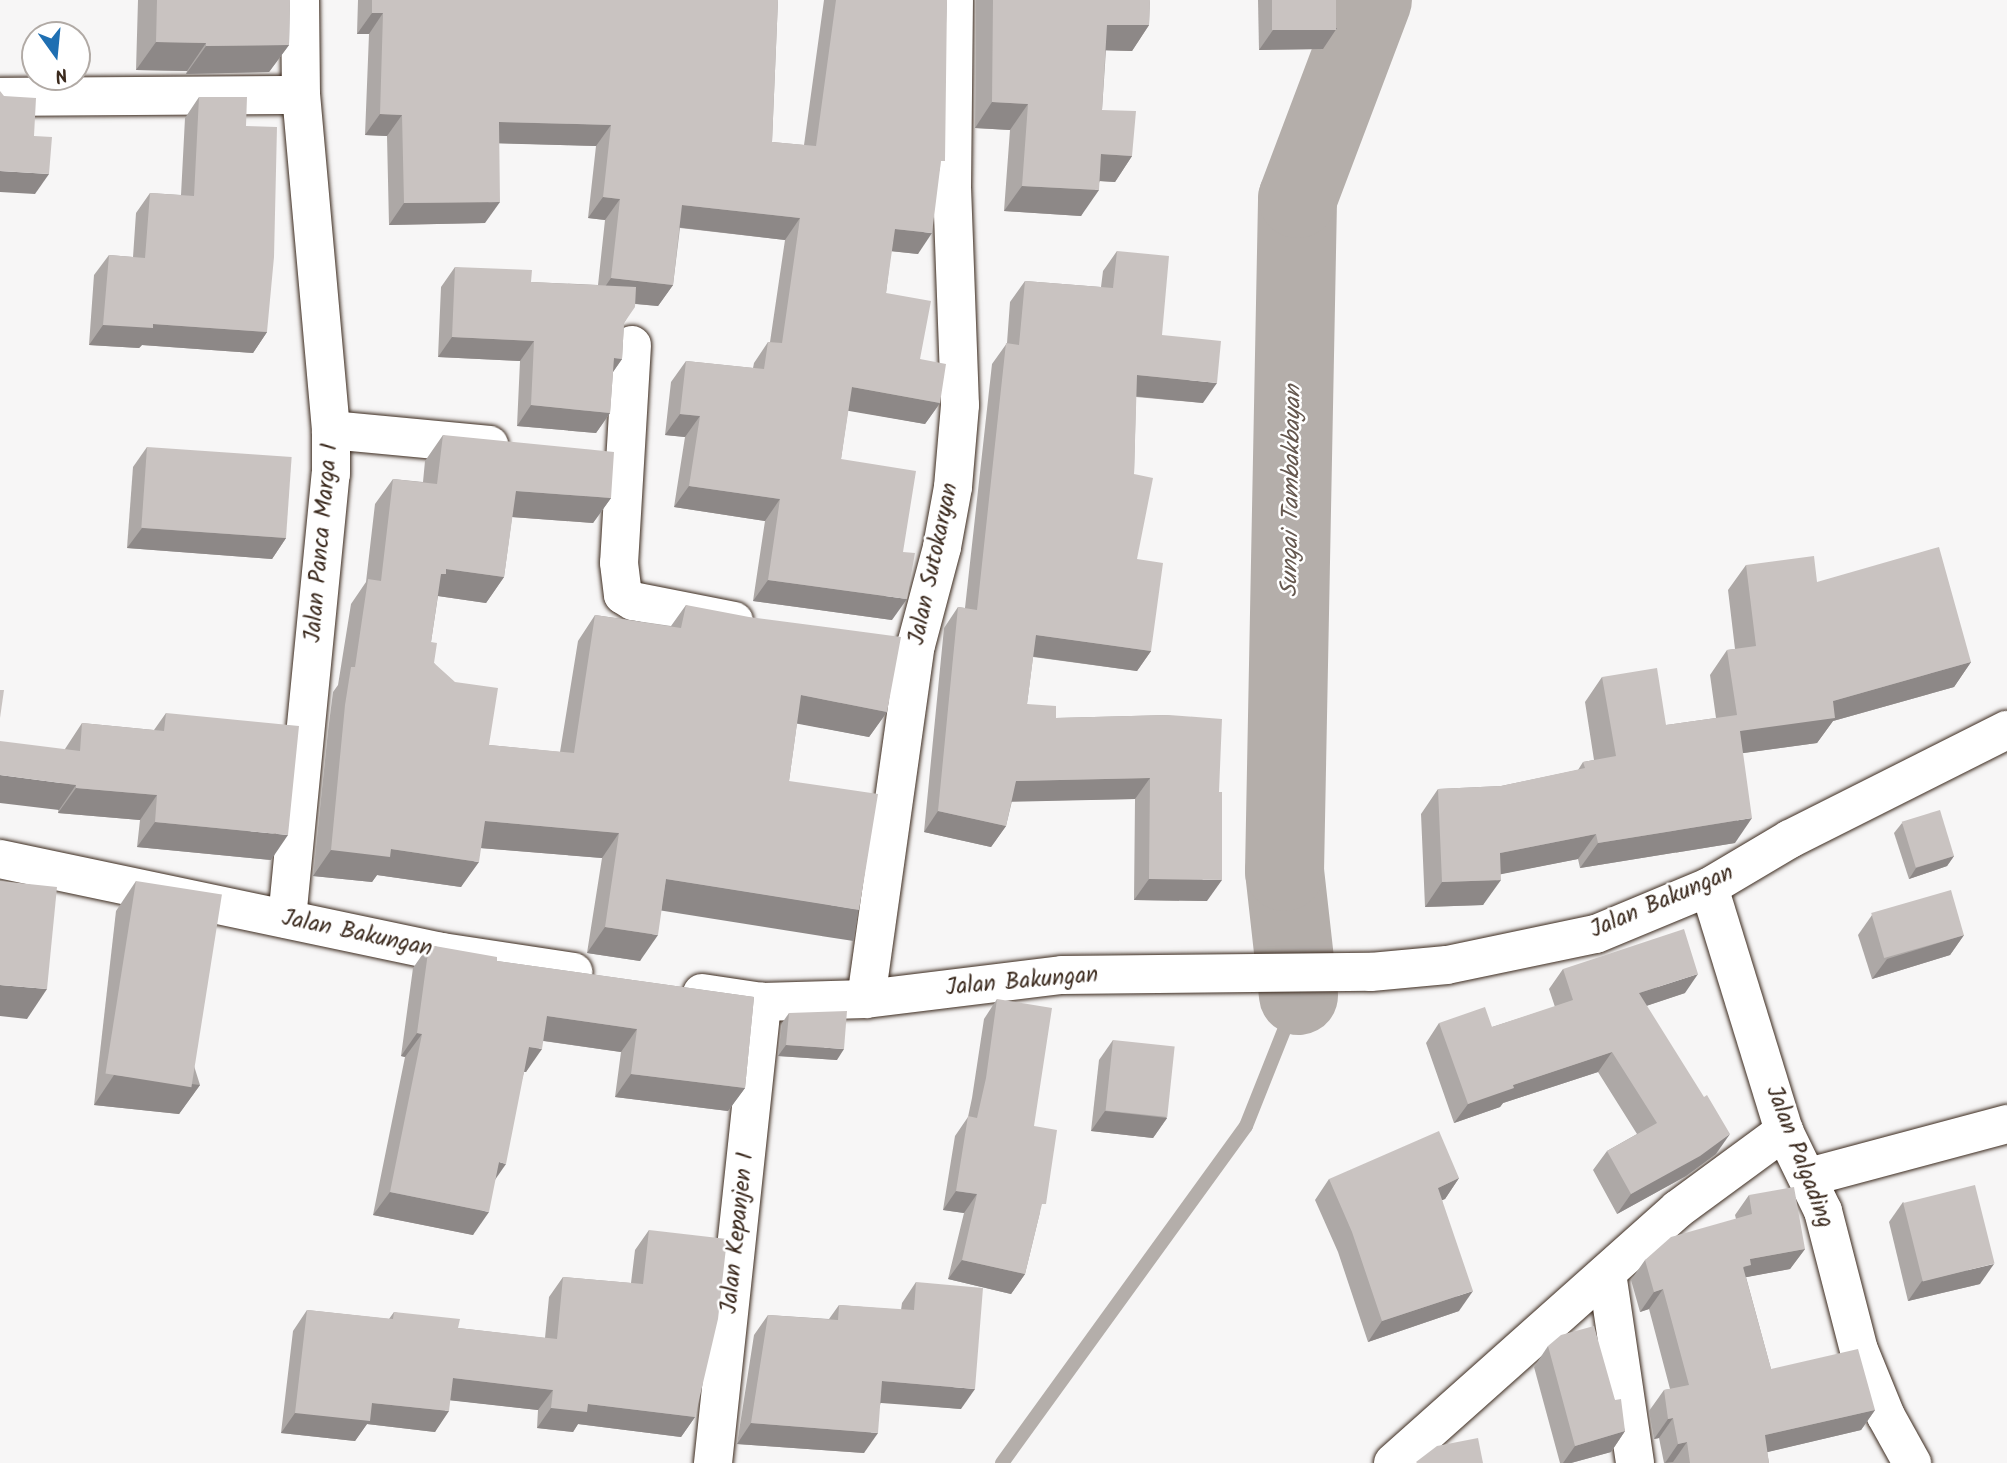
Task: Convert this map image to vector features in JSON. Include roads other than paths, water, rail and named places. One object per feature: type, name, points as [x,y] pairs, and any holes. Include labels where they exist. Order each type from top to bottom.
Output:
[{"type":"street","name":"Jalan Panca Marga I","points":[[287,919],[331,474],[331,430],[301,95],[300,0]]},
{"type":"street","name":"Jalan Sutokaryan","points":[[866,999],[916,645],[942,547],[953,487],[960,405],[952,188],[954,0]]},
{"type":"street","points":[[0,97],[301,95]]},
{"type":"street","points":[[632,345],[619,564],[623,595],[633,601],[773,626]]},
{"type":"street","points":[[331,430],[519,448]]},
{"type":"street","points":[[586,455],[626,458]]},
{"type":"street","points":[[877,639],[916,645]]},
{"type":"street","name":"Jalan Bakungan","points":[[669,988],[762,1002],[866,999],[1062,975],[1371,972],[1447,965],[1596,934],[1709,887],[1790,839],[2007,730]]},
{"type":"street","name":"Jalan Bakungan","points":[[0,859],[441,952],[602,977]]},
{"type":"street","name":"Jalan Palgading","points":[[1709,887],[1784,1130],[1809,1177],[1823,1211],[1859,1350],[1886,1416],[1912,1463]]},
{"type":"street","name":"Jalan Kepanjen I","points":[[713,1463],[762,1002]]},
{"type":"street","points":[[1809,1177],[2007,1124]]},
{"type":"street","points":[[1393,1463],[1678,1209],[1784,1130]]},
{"type":"street","points":[[1607,1273],[1635,1463]]},
{"type":"waterway","name":"Sungai Tambakbayan","points":[[1298,995],[1284,871],[1297,198],[1372,0]]},
{"type":"waterway","points":[[1002,1463],[1246,1126],[1298,995]]}]
